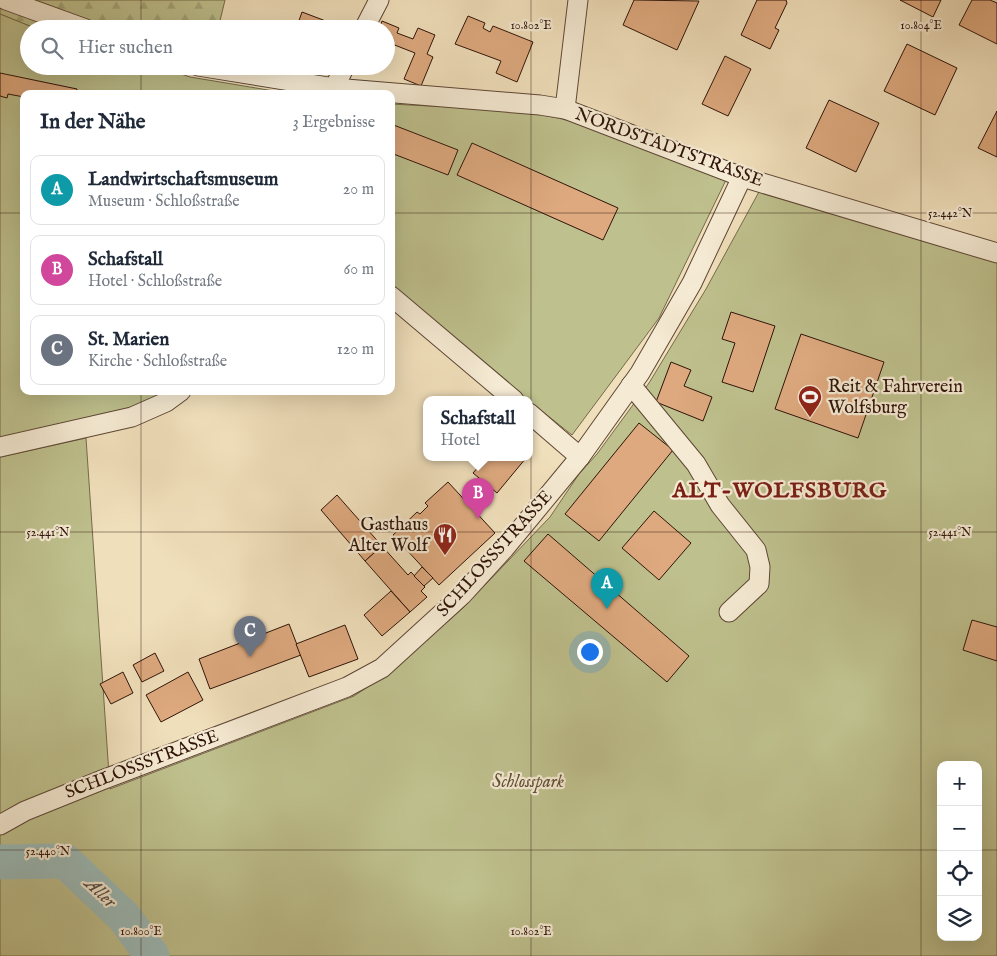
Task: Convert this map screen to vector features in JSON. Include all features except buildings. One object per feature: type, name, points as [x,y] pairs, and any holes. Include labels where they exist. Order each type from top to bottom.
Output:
[{"type":"street","points":[[6,0],[61,20]]},
{"type":"street","points":[[369,20],[379,0]]},
{"type":"street","points":[[565,109],[578,0]]},
{"type":"street","name":"NORDSTADTSTRASSE","points":[[254,75],[358,90]]},
{"type":"street","points":[[334,88],[340,75]]},
{"type":"street","name":"NORDSTADTSTRASSE","points":[[395,93],[530,104],[565,109],[742,177],[997,252]]},
{"type":"street","name":"SCHLOSSSTRASSE","points":[[3,823],[25,811],[76,790],[347,687],[382,668],[468,588],[529,519],[580,457],[631,385],[692,284],[742,177]]},
{"type":"street","points":[[395,299],[509,396]]},
{"type":"street","points":[[631,385],[696,464],[720,505],[756,550],[760,567],[759,584],[728,612]]},
{"type":"street","points":[[0,447],[132,417],[166,402],[175,395]]},
{"type":"street","points":[[533,417],[580,457]]},
{"type":"green space","points":[[0,0],[225,0],[220,20],[20,20],[20,22],[0,14]]},
{"type":"green space","points":[[0,14],[20,22],[20,75],[184,75],[268,90],[20,90],[20,395],[161,395],[133,410],[0,441]]},
{"type":"green space","points":[[395,104],[499,110],[559,118],[632,141],[726,180],[659,318],[572,435],[533,404],[533,396],[523,396],[395,294]]},
{"type":"green space","name":"Schlosspark","points":[[760,190],[997,262],[997,956],[0,956],[0,457],[86,438],[110,789],[354,696],[393,670],[464,607],[550,517],[579,474],[597,454],[649,383],[706,289]]},
{"type":"waterway","name":"Aller","points":[[0,862],[65,861],[125,918],[152,956]]},
{"type":"place","name":"Reit & Fahrverein Wolfsburg","points":[[810,418]]},
{"type":"place","name":"Schafstall","points":[[478,519]]},
{"type":"place","name":"Gasthaus Alter Wolf","points":[[445,556]]},
{"type":"place","name":"Landwirtschaftsmuseum","points":[[607,609]]},
{"type":"place","name":"St. Marien","points":[[250,657]]},
{"type":"district","name":"ALT-WOLFSBURG","points":[[780,491]]}]
